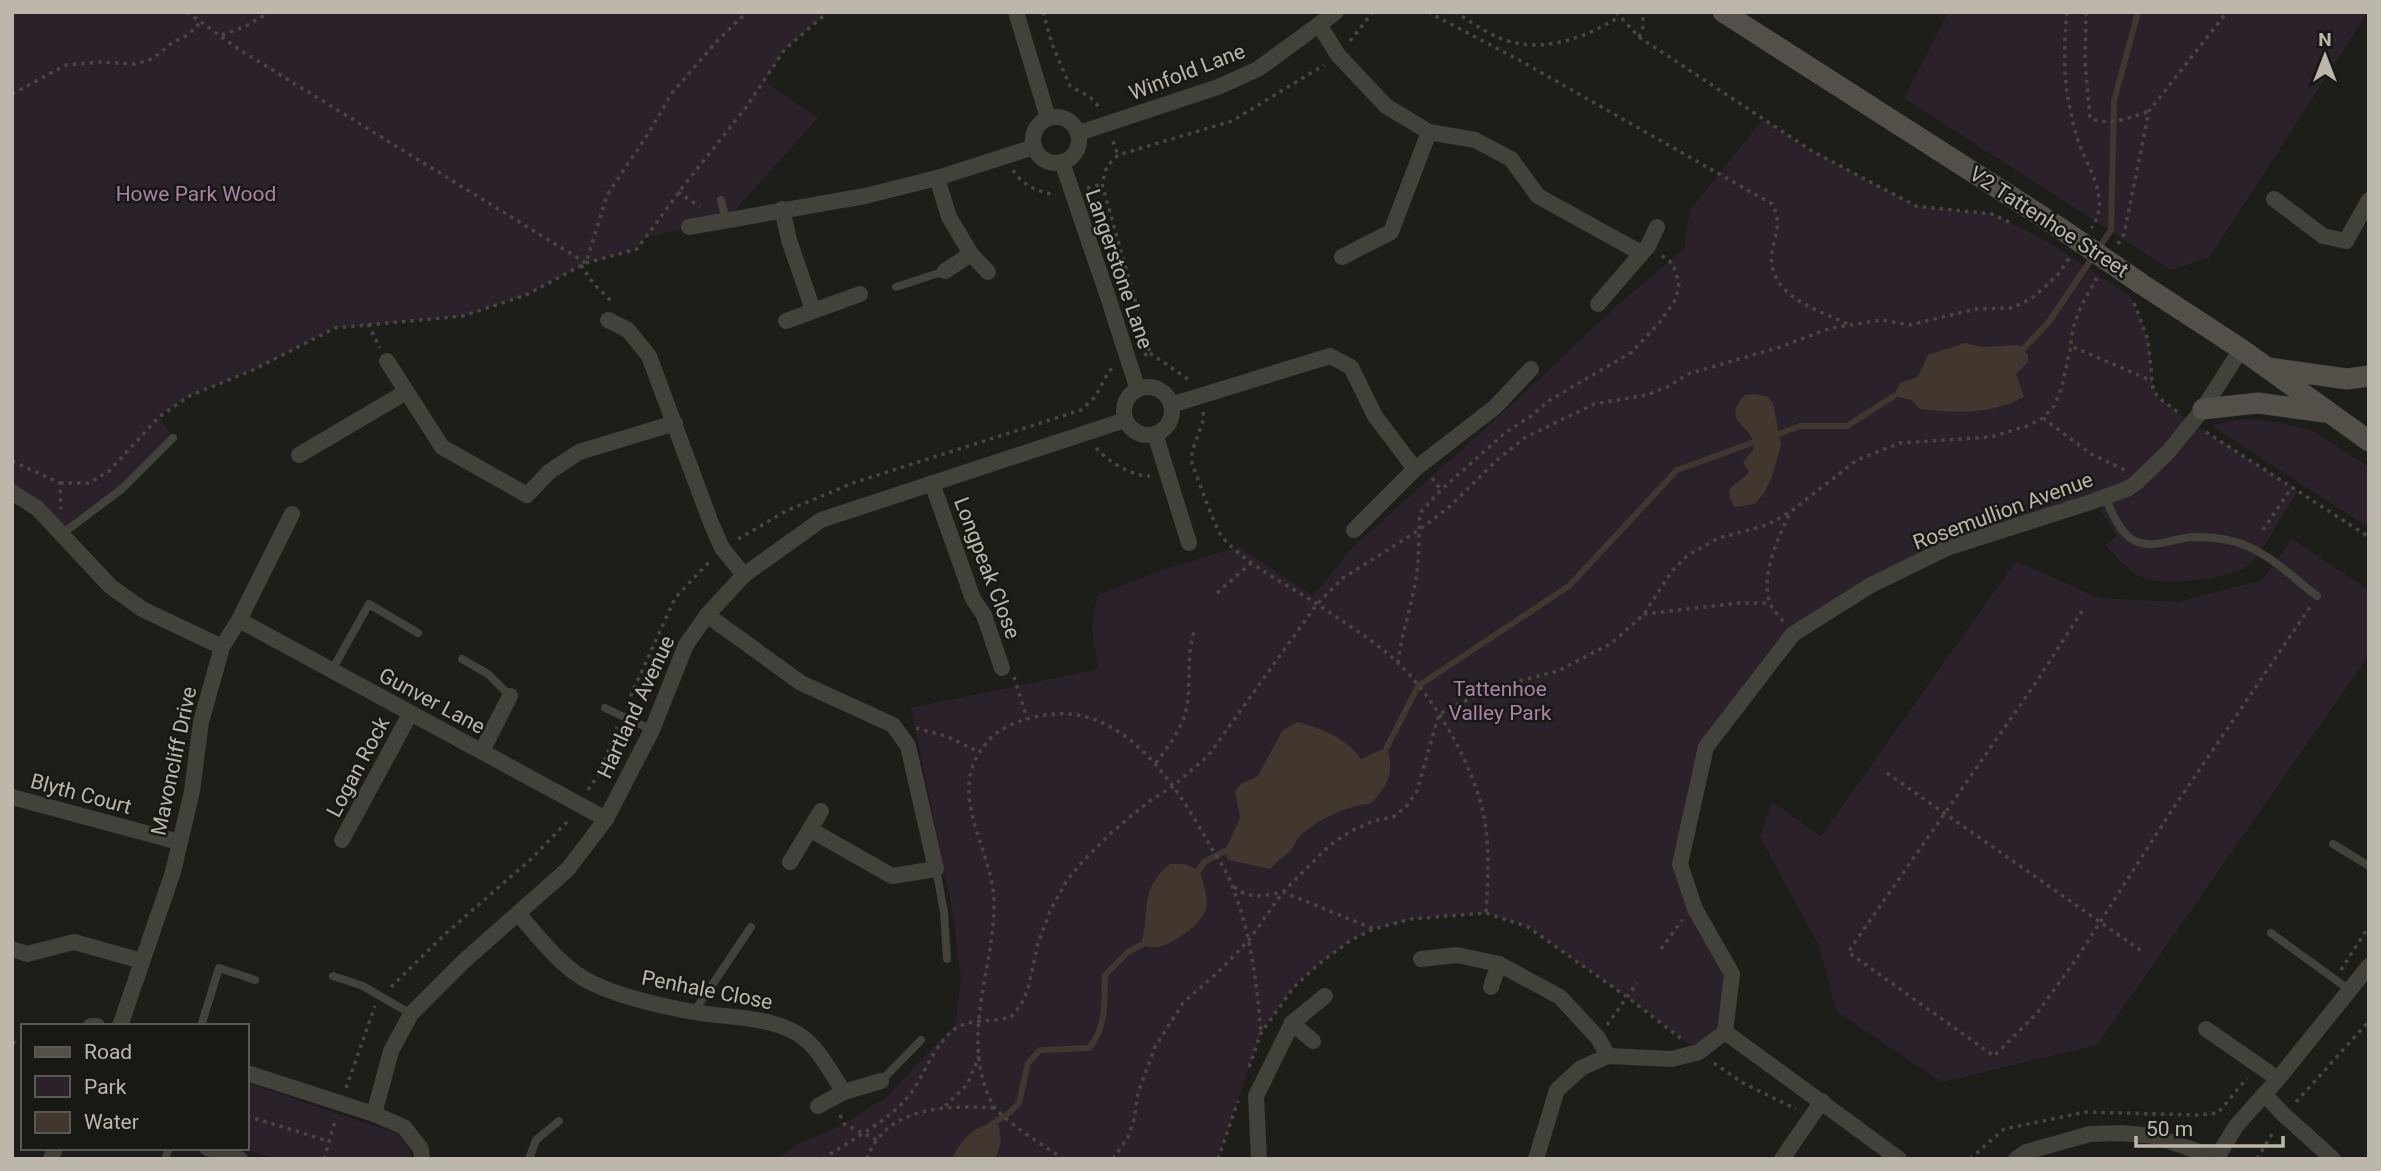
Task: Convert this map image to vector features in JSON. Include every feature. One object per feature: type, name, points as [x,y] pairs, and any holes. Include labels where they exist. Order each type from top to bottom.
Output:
[{"type":"street","points":[[1016,12],[1048,118]]},
{"type":"street","name":"Winfold Lane","points":[[1079,133],[1218,87],[1258,69],[1336,12]]},
{"type":"street","name":"V2 Tattenhoe Street","points":[[1723,12],[2060,228],[2135,289],[2241,348],[2327,412],[2366,432]]},
{"type":"street","points":[[1320,26],[1338,55],[1386,106],[1429,132],[1475,140],[1511,159],[1538,196],[1644,250]]},
{"type":"street","points":[[1048,118],[1070,121],[1079,133],[1078,148],[1069,160],[1048,162],[1037,153],[1034,133],[1048,118]]},
{"type":"street","points":[[1342,257],[1391,232],[1429,132]]},
{"type":"street","points":[[689,227],[865,196],[937,178],[1034,147]]},
{"type":"street","name":"Langerstone Lane","points":[[1062,162],[1138,390]]},
{"type":"street","points":[[937,178],[949,217],[971,254],[988,272]]},
{"type":"street","points":[[2274,199],[2323,236],[2346,241],[2369,200]]},
{"type":"street","points":[[782,209],[789,240],[813,310]]},
{"type":"street","points":[[1598,304],[1644,250],[1657,228]]},
{"type":"street","points":[[945,271],[971,254]]},
{"type":"street","points":[[786,321],[860,294]]},
{"type":"street","points":[[608,320],[628,330],[649,356],[722,548],[744,575]]},
{"type":"street","name":"Rosemullion Avenue","points":[[1726,1032],[1732,974],[1693,904],[1680,864],[1706,747],[1793,634],[1871,585],[1947,548],[2127,489],[2137,482],[2169,451],[2198,416],[2241,348]]},
{"type":"street","points":[[1171,405],[1330,356],[1352,367],[1375,416],[1415,468]]},
{"type":"street","points":[[387,361],[442,447],[527,495],[549,471],[579,452],[675,422]]},
{"type":"street","points":[[2267,367],[2347,379],[2369,376]]},
{"type":"street","points":[[1354,530],[1415,468],[1495,407],[1531,369]]},
{"type":"street","points":[[1153,388],[1163,393],[1171,405],[1170,421],[1163,430],[1155,434],[1139,433],[1125,420],[1126,401],[1138,390],[1153,388]]},
{"type":"street","points":[[299,455],[406,392]]},
{"type":"street","points":[[2198,416],[2258,403],[2327,412]]},
{"type":"street","name":"Hartland Avenue","points":[[374,1114],[391,1051],[411,1014],[464,961],[568,869],[606,820],[652,730],[686,645],[707,615],[744,575],[821,520],[1125,420]]},
{"type":"street","points":[[1155,434],[1189,543]]},
{"type":"street","name":"Longpeak Close","points":[[932,483],[973,599],[984,615],[1002,668]]},
{"type":"street","points":[[12,492],[38,509],[110,586],[142,609],[222,648]]},
{"type":"street","name":"Mavoncliff Drive","points":[[121,1024],[173,872],[192,790],[201,722],[222,648],[239,620],[292,514]]},
{"type":"street","points":[[707,615],[801,683],[893,725],[908,746],[936,869],[892,876],[811,830]]},
{"type":"street","name":"Gunver Lane","points":[[239,620],[606,820]]},
{"type":"street","points":[[482,751],[510,696]]},
{"type":"street","name":"Logan Rock","points":[[342,840],[410,714]]},
{"type":"street","name":"Blyth Court","points":[[12,797],[180,842]]},
{"type":"street","points":[[790,862],[821,811]]},
{"type":"street","name":"Penhale Close","points":[[519,915],[569,970],[592,984],[641,1000],[694,1012],[768,1023],[792,1031],[814,1049],[831,1099]]},
{"type":"street","points":[[12,949],[27,954],[74,942],[142,961]]},
{"type":"street","points":[[1421,959],[1457,955],[1499,964],[1560,997],[1598,1038],[1608,1056]]},
{"type":"street","points":[[1490,987],[1499,964]]},
{"type":"street","points":[[2016,1159],[2026,1152],[2090,1134],[2121,1133],[2154,1136],[2217,1158],[2236,1126],[2278,1079],[2369,966]]},
{"type":"street","points":[[1259,1159],[1256,1096],[1292,1023],[1325,996]]},
{"type":"street","points":[[1292,1023],[1313,1041]]},
{"type":"street","points":[[2206,1029],[2278,1079]]},
{"type":"street","points":[[1536,1159],[1556,1090],[1581,1068],[1608,1056],[1672,1059],[1699,1052],[1726,1032],[1899,1159]]},
{"type":"street","points":[[248,1073],[374,1114],[404,1127],[421,1149],[422,1159]]},
{"type":"street","points":[[831,1099],[881,1081]]},
{"type":"street","points":[[2264,1094],[2333,1159]]},
{"type":"street","points":[[1782,1159],[1822,1101]]},
{"type":"street","points":[[213,1150],[240,1159]]},
{"type":"lane","points":[[721,200],[726,220]]},
{"type":"lane","points":[[896,287],[945,271]]},
{"type":"lane","points":[[62,534],[123,488],[173,438]]},
{"type":"lane","points":[[2105,496],[2113,515],[2128,537],[2142,544],[2167,544],[2191,537],[2234,541],[2251,547],[2317,596]]},
{"type":"lane","points":[[332,670],[369,604],[418,633]]},
{"type":"lane","points":[[462,659],[488,674],[510,696]]},
{"type":"lane","points":[[605,708],[652,730]]},
{"type":"lane","points":[[2333,844],[2369,866]]},
{"type":"lane","points":[[936,869],[944,912],[947,959]]},
{"type":"lane","points":[[694,1012],[751,927]]},
{"type":"lane","points":[[2271,933],[2351,991]]},
{"type":"lane","points":[[202,1024],[219,968],[255,980]]},
{"type":"lane","points":[[332,976],[363,986],[411,1014]]},
{"type":"lane","points":[[881,1081],[921,1040]]},
{"type":"lane","points":[[529,1159],[536,1139],[559,1121]]},
{"type":"path","points":[[187,12],[220,36],[586,263]]},
{"type":"path","points":[[220,36],[244,27],[270,12]]},
{"type":"path","points":[[586,263],[607,195],[672,93],[718,40],[747,12]]},
{"type":"path","points":[[12,461],[60,483],[89,483],[109,471],[159,417],[189,396],[253,370],[335,328],[464,316],[526,295],[586,263],[637,249],[678,192],[747,106],[785,49],[828,12]]},
{"type":"path","points":[[1042,12],[1070,86],[1090,97],[1102,110],[1118,155]]},
{"type":"path","points":[[1373,12],[1338,55],[1309,76],[1232,121],[1118,155],[1107,166],[1102,184],[1150,354],[1191,379],[1198,396],[1204,418],[1192,452],[1192,464],[1222,536],[1252,562],[1373,642],[1398,663],[1439,714],[1461,752],[1475,785],[1484,817],[1489,860],[1486,913]]},
{"type":"path","points":[[1428,12],[1519,60],[1772,204],[1779,223],[1772,250],[1774,269],[1780,284],[1796,300],[1849,324]]},
{"type":"path","points":[[1455,12],[1502,39],[1544,46],[1592,33],[1618,14],[1639,37],[1811,151],[1916,206],[1992,214],[2017,226]]},
{"type":"path","points":[[1639,37],[1643,27],[1643,12]]},
{"type":"path","points":[[2067,12],[2063,54],[2069,102],[2081,147],[2091,166],[2097,188],[2100,206],[2095,223]]},
{"type":"path","points":[[2086,12],[2085,62],[2090,118],[2098,122],[2131,118],[2149,111]]},
{"type":"path","points":[[2124,234],[2149,111],[2228,13]]},
{"type":"path","points":[[12,94],[66,65],[100,62],[135,64],[152,59],[189,34],[201,22]]},
{"type":"path","points":[[1007,156],[1014,173],[1023,183],[1056,195],[1102,184]]},
{"type":"path","points":[[678,192],[704,209],[709,202]]},
{"type":"path","points":[[1398,663],[1414,588],[1420,544],[1420,513],[1441,490],[1506,432],[1550,400],[1632,352],[1660,323],[1676,299],[1679,283],[1673,264],[1644,250]]},
{"type":"path","points":[[581,265],[593,283],[613,303],[608,320]]},
{"type":"path","points":[[823,1159],[907,1098],[952,1031],[961,1025],[1011,1017],[1021,1005],[1028,989],[1044,926],[1067,880],[1111,833],[1208,756],[1317,604],[1343,578],[1419,530],[1449,507],[1497,460],[1526,437],[1594,404],[1647,395],[1688,374],[1831,328],[1882,320],[1909,325],[1976,309],[2012,308],[2032,298],[2057,276]]},
{"type":"path","points":[[2135,289],[2148,340],[2152,381],[2158,397],[2198,416],[2292,487],[2369,537]]},
{"type":"path","points":[[1113,1159],[1128,1137],[1145,1072],[1155,1047],[1183,1003],[1249,940],[1283,892],[1330,845],[1373,821],[1393,817],[1406,807],[1417,791],[1439,714],[1492,688],[1558,671],[1586,659],[1612,643],[1644,614],[1672,572],[1688,555],[1719,538],[1767,525],[1790,512],[1857,460],[1900,443],[1991,437],[2043,418],[2054,406],[2061,390],[2071,346],[2071,334],[2088,292]]},
{"type":"path","points":[[368,324],[387,361]]},
{"type":"path","points":[[2071,346],[2152,381]]},
{"type":"path","points":[[324,1159],[376,1002],[444,935],[530,860],[570,818],[601,771],[622,715],[675,598],[722,548],[786,511],[853,483],[1082,410],[1095,397],[1109,371],[1128,360],[1150,354]]},
{"type":"path","points":[[1082,410],[1095,447],[1104,456],[1146,477],[1166,472]]},
{"type":"path","points":[[2043,418],[2091,454],[2125,469],[2137,482]]},
{"type":"path","points":[[60,483],[62,534]]},
{"type":"path","points":[[2263,530],[2292,487]]},
{"type":"path","points":[[1790,512],[1770,564],[1770,603],[1793,634]]},
{"type":"path","points":[[1217,593],[1252,562]]},
{"type":"path","points":[[2082,611],[2037,681],[1849,952],[1994,1056],[2038,1012],[2317,596]]},
{"type":"path","points":[[1644,614],[1739,603],[1770,603]]},
{"type":"path","points":[[1156,763],[1173,740],[1185,715],[1191,645],[1195,629]]},
{"type":"path","points":[[1002,668],[1009,670],[1015,680],[1027,719]]},
{"type":"path","points":[[1064,1159],[994,1108],[982,1076],[979,1022],[994,901],[991,880],[968,798],[968,783],[972,764],[979,752],[999,731],[1027,719],[1058,714],[1082,717],[1101,722],[1126,738],[1156,763],[1193,815],[1233,885],[1249,940],[1261,1033]]},
{"type":"path","points":[[893,725],[933,731],[979,752]]},
{"type":"path","points":[[1887,773],[2143,952]]},
{"type":"path","points":[[1233,885],[1241,892],[1251,895],[1283,892],[1374,929]]},
{"type":"path","points":[[1661,949],[1693,904]]},
{"type":"path","points":[[1248,1070],[1261,1033],[1294,987],[1320,963],[1352,940],[1374,929],[1411,919],[1486,913],[1528,927],[1744,1083],[1811,1117]]},
{"type":"path","points":[[2335,980],[2369,926]]},
{"type":"path","points":[[1598,1038],[1636,983]]},
{"type":"path","points":[[2257,1159],[2284,1115],[2369,1021]]},
{"type":"path","points":[[944,1108],[967,1085],[979,1055]]},
{"type":"path","points":[[1970,1159],[2004,1129],[2086,1112],[2196,1115],[2218,1113],[2258,1066]]},
{"type":"path","points":[[1218,1159],[1239,1096]]},
{"type":"path","points":[[831,1099],[844,1124],[877,1140]]},
{"type":"path","points":[[867,1159],[877,1140],[910,1115],[944,1108],[994,1108]]},
{"type":"path","points":[[248,1116],[329,1141]]},
{"type":"green space","name":"Howe Park Wood","points":[[12,12],[828,12],[785,49],[764,81],[818,118],[726,220],[646,237],[637,249],[586,263],[526,295],[464,316],[335,328],[253,370],[189,396],[159,417],[173,438],[123,488],[62,534],[12,492]]},
{"type":"green space","points":[[1948,12],[2368,12],[2210,257],[2171,270],[1904,98]]},
{"type":"green space","name":"Tattenhoe Valley Park","points":[[1763,119],[1812,151],[1916,206],[1992,214],[2042,238],[2130,296],[2148,340],[2152,381],[2158,397],[2192,423],[2298,491],[2251,563],[2231,574],[2200,580],[2146,579],[2129,569],[2105,545],[2117,536],[2097,500],[1947,548],[1793,634],[1706,747],[1680,864],[1732,974],[1725,1032],[1699,1052],[1528,927],[1486,913],[1411,919],[1374,929],[1351,940],[1294,987],[1261,1033],[1218,1159],[778,1159],[796,1145],[844,1124],[885,1098],[955,1025],[961,979],[953,913],[911,708],[1099,669],[1092,633],[1098,595],[1162,570],[1239,547],[1313,596],[1353,547],[1507,409],[1614,308],[1684,249],[1690,210]]},
{"type":"green space","points":[[2246,419],[2277,422],[2313,431],[2369,467],[2369,528],[2212,426]]},
{"type":"green space","points":[[2292,539],[2369,590],[2369,655],[2097,1045],[1942,1082],[1836,1011],[1820,948],[1760,837],[1772,802],[1821,836],[2016,561],[2099,598],[2179,602],[2262,580]]},
{"type":"green space","points":[[248,1083],[398,1134],[408,1147],[411,1159],[275,1159],[248,1150]]},
{"type":"water","points":[[1965,343],[1982,347],[2019,345],[2028,355],[2028,362],[2016,374],[2024,397],[1999,407],[1960,412],[1920,409],[1911,400],[1894,396],[1900,383],[1918,377],[1928,355]]},
{"type":"water","points":[[1745,395],[1768,397],[1773,403],[1781,445],[1765,492],[1755,504],[1735,507],[1730,490],[1749,472],[1743,462],[1753,450],[1753,440],[1738,420],[1736,410]]},
{"type":"water","points":[[1298,722],[1333,735],[1348,745],[1361,759],[1387,747],[1390,771],[1385,785],[1370,804],[1343,810],[1306,830],[1291,850],[1271,869],[1228,860],[1225,851],[1240,818],[1235,791],[1242,783],[1257,777],[1283,730]]},
{"type":"water","points":[[1170,864],[1184,864],[1199,870],[1206,895],[1206,909],[1193,927],[1171,942],[1156,947],[1141,945],[1149,892],[1153,883]]},
{"type":"water","points":[[994,1123],[999,1126],[1001,1143],[995,1159],[952,1159],[968,1135]]},
{"type":"waterway","points":[[2023,349],[2048,323],[2111,230],[2114,101],[2138,12]]},
{"type":"waterway","points":[[1774,436],[1800,426],[1847,426],[1894,396]]},
{"type":"waterway","points":[[1387,747],[1418,686],[1569,586],[1677,470],[1760,440]]},
{"type":"waterway","points":[[1199,870],[1204,862],[1225,851]]},
{"type":"waterway","points":[[988,1127],[1019,1103],[1028,1063],[1040,1050],[1089,1048],[1102,1023],[1105,975],[1128,952],[1141,945]]}]
